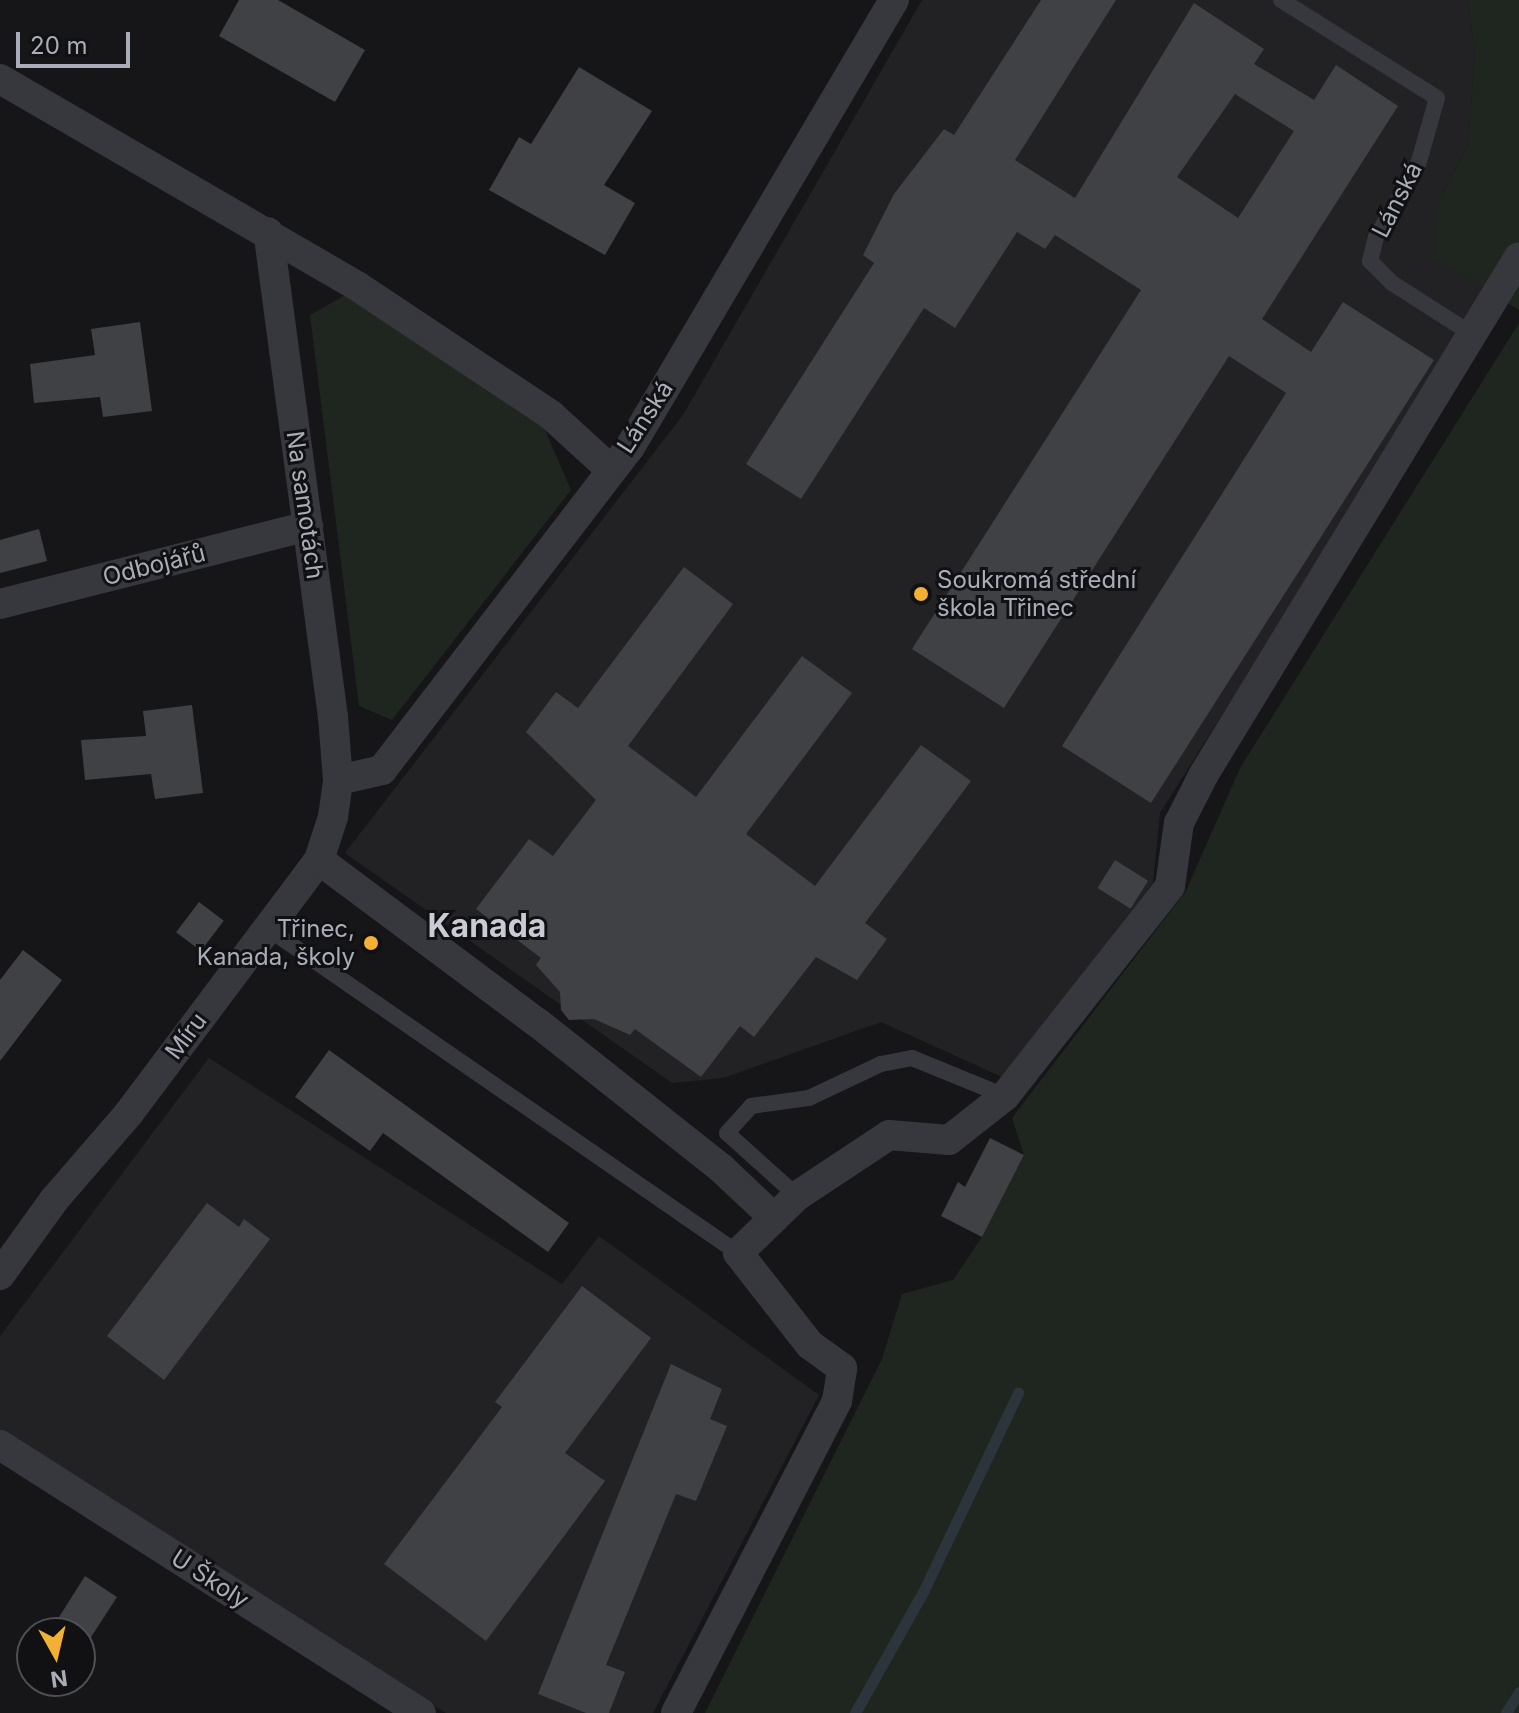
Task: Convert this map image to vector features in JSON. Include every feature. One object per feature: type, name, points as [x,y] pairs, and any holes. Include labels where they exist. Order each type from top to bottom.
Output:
[{"type":"street","name":"Lánská","points":[[338,780],[382,770],[610,469],[630,447],[894,0]]},
{"type":"street","points":[[0,79],[268,232],[551,415],[610,469]]},
{"type":"street","name":"Na samotách","points":[[268,232],[308,526],[338,780]]},
{"type":"street","points":[[676,1713],[837,1401],[842,1368],[810,1345],[738,1253],[797,1196],[889,1135],[949,1140],[1005,1096],[1170,886],[1179,823],[1204,774],[1475,336],[1519,257]]},
{"type":"street","name":"Odbojářů","points":[[0,604],[308,526]]},
{"type":"street","name":"Míru","points":[[0,1275],[319,860],[333,817],[338,780]]},
{"type":"street","points":[[319,860],[538,1023],[721,1168],[773,1217]]},
{"type":"street","name":"U Školy","points":[[0,1445],[421,1713]]},
{"type":"lane","name":"Lánská","points":[[1281,0],[1437,98],[1417,168],[1376,237],[1370,261],[1392,283],[1475,336]]},
{"type":"lane","points":[[267,928],[738,1253]]},
{"type":"lane","points":[[797,1196],[727,1133],[751,1106],[809,1098],[881,1064],[912,1058],[1005,1096]]},
{"type":"shaded area","name":"Soukromá střední škola Třinec","points":[[922,0],[1468,0],[1475,52],[1468,144],[1436,206],[1490,292],[1160,813],[1153,883],[1002,1077],[881,1022],[723,1078],[672,1083],[345,853],[683,415]]},
{"type":"shaded area","points":[[1468,0],[1519,0],[1519,310],[1433,258],[1436,206],[1468,144],[1475,52]]},
{"type":"shaded area","points":[[349,293],[542,423],[571,490],[392,720],[359,706],[310,315]]},
{"type":"shaded area","points":[[1519,323],[1519,1713],[705,1713],[882,1359],[902,1294],[953,1280],[982,1237],[1024,1155],[1012,1118],[1186,891],[1240,768]]},
{"type":"shaded area","points":[[209,1058],[562,1284],[599,1236],[819,1395],[653,1713],[446,1713],[0,1433],[0,1336]]},
{"type":"building","points":[[239,0],[278,0],[365,50],[335,102],[219,36]]},
{"type":"building","points":[[1041,0],[1116,0],[1015,160],[1075,198],[1194,3],[1264,49],[1254,64],[1314,100],[1336,65],[1398,106],[1262,319],[1311,352],[1343,302],[1434,360],[1151,803],[1062,746],[1286,393],[1229,356],[1004,708],[912,649],[1141,290],[1055,235],[1045,249],[1017,232],[955,328],[924,308],[801,499],[746,464],[874,263],[863,255],[894,194],[944,129],[954,135]],"holes":[[[1235,94],[1294,131],[1238,218],[1177,177]]]},
{"type":"building","points":[[579,67],[652,111],[604,185],[635,203],[605,255],[489,190],[519,137],[531,144]]},
{"type":"building","points":[[140,322],[152,411],[103,417],[100,397],[34,403],[30,364],[95,355],[91,329]]},
{"type":"building","points":[[39,529],[47,561],[0,573],[0,540]]},
{"type":"building","points":[[684,567],[733,604],[628,746],[696,797],[802,656],[852,693],[746,834],[815,886],[921,745],[971,781],[865,923],[887,939],[857,980],[816,957],[754,1037],[740,1026],[701,1077],[635,1029],[630,1035],[594,1019],[569,1020],[561,1010],[560,992],[536,965],[541,958],[476,909],[529,839],[553,856],[596,800],[526,732],[556,692],[578,708]]},
{"type":"building","points":[[192,705],[203,793],[155,799],[151,774],[85,780],[81,740],[146,736],[143,711]]},
{"type":"building","points":[[1115,860],[1148,881],[1131,909],[1098,888]]},
{"type":"building","points":[[199,902],[224,921],[201,951],[176,932]]},
{"type":"building","points":[[23,950],[62,980],[0,1061],[0,980]]},
{"type":"building","points":[[329,1050],[569,1223],[548,1252],[383,1133],[370,1151],[295,1097]]},
{"type":"building","points":[[990,1138],[1024,1155],[982,1237],[941,1216],[958,1182],[965,1187]]},
{"type":"building","points":[[207,1203],[239,1227],[244,1219],[270,1239],[164,1380],[107,1336]]},
{"type":"building","points":[[582,1286],[651,1338],[565,1453],[605,1481],[486,1641],[384,1564],[502,1407],[495,1402]]},
{"type":"building","points":[[671,1364],[722,1389],[710,1419],[727,1426],[696,1501],[676,1494],[606,1665],[625,1672],[609,1713],[586,1713],[538,1694]]},
{"type":"building","points":[[85,1576],[117,1597],[96,1630],[96,1617],[59,1617]]},
{"type":"waterway","points":[[855,1713],[923,1592],[1018,1393]]},
{"type":"waterway","name":"Kanada","points":[[1506,1713],[1519,1692]]},
{"type":"place","name":"Soukromá střední škola Třinec","points":[[921,594]]},
{"type":"place","name":"Třinec, Kanada, školy","points":[[371,943]]},
{"type":"district","name":"Kanada","points":[[487,926]]}]
